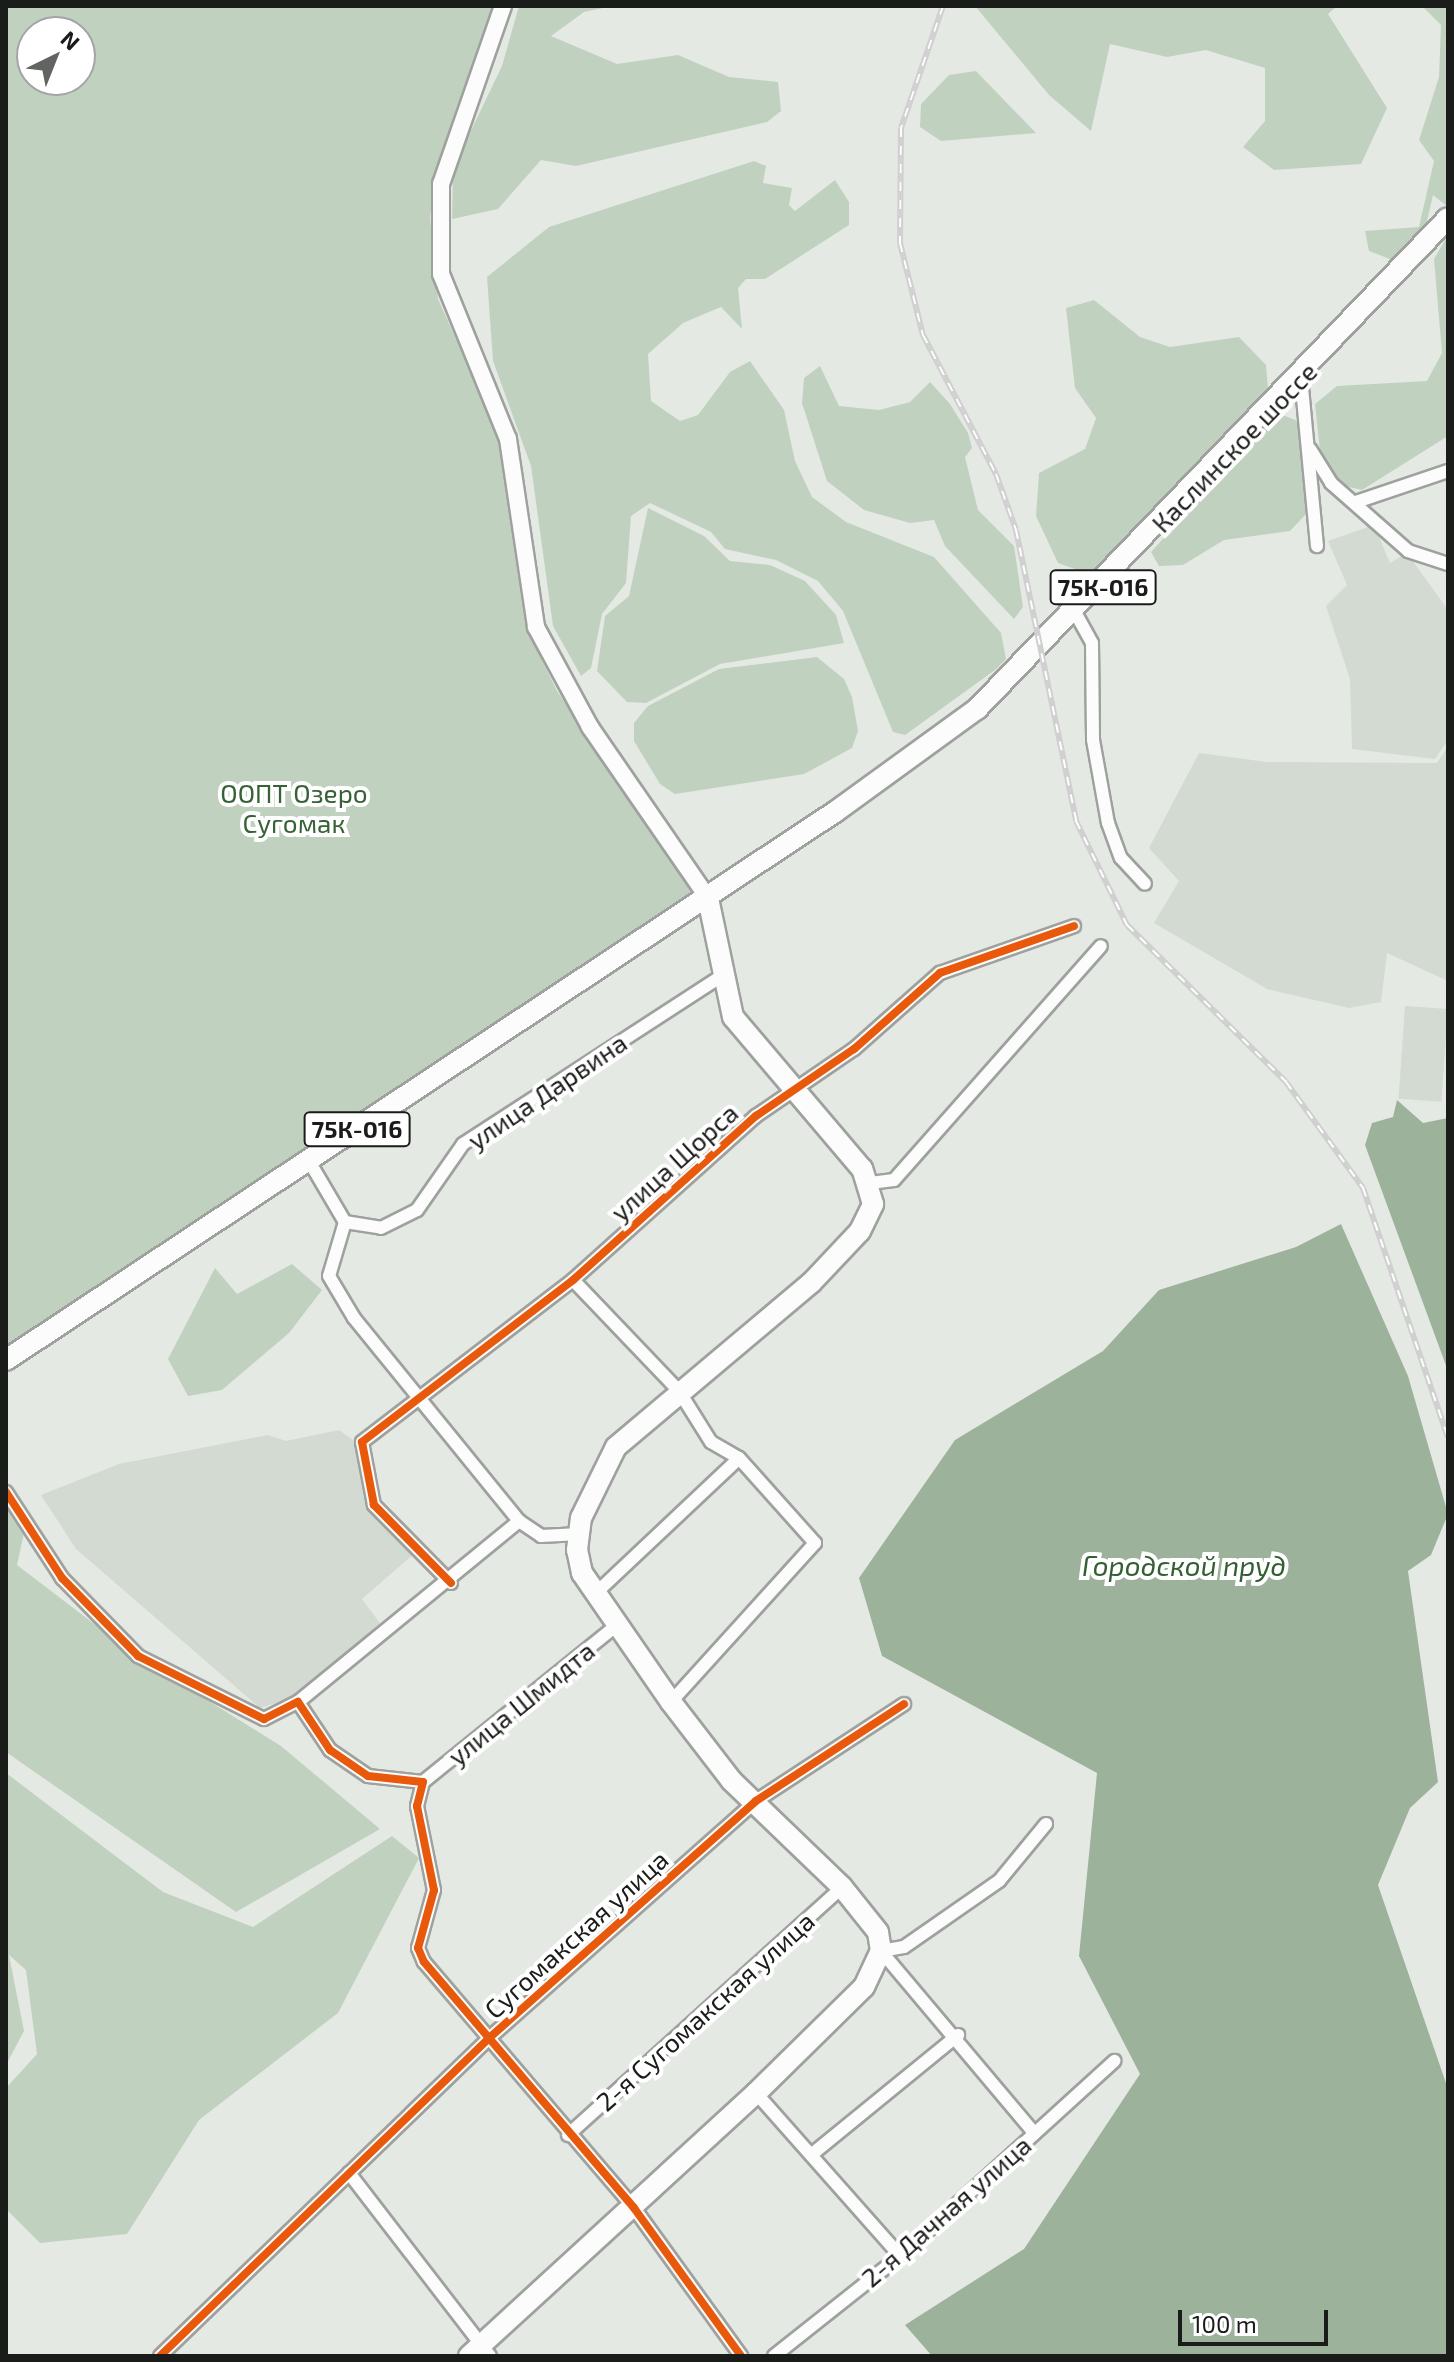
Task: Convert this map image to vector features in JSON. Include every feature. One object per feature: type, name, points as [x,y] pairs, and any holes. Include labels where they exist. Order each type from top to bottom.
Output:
[{"type":"main road","name":"Каслинское шоссе","points":[[708,898],[977,709],[1076,614],[1448,218]]},
{"type":"main road","points":[[480,2352],[756,2093],[864,1987],[881,1951],[878,1932],[842,1887],[756,1801],[671,1702],[582,1573],[575,1534],[616,1447],[679,1391],[768,1323],[860,1231],[873,1204],[870,1183],[791,1092],[733,1017],[720,977],[708,898]]},
{"type":"main road","name":"75К-016","points":[[6,1360],[708,898]]},
{"type":"street","points":[[503,6],[441,184],[441,274],[508,439],[536,627],[590,727],[708,898]]},
{"type":"street","points":[[1301,377],[1317,546]]},
{"type":"street","points":[[1310,449],[1331,483],[1408,551],[1448,564]]},
{"type":"street","points":[[1356,502],[1448,471]]},
{"type":"street","points":[[1076,614],[1092,643],[1093,740],[1108,823],[1121,858],[1145,884]]},
{"type":"street","name":"улица Щорса","points":[[451,1583],[374,1505],[362,1442],[420,1401],[573,1280],[791,1092],[854,1049],[940,973],[1074,926]]},
{"type":"street","points":[[870,1183],[894,1180],[1101,946]]},
{"type":"street","name":"улица Дарвина","points":[[345,1222],[381,1228],[417,1210],[463,1144],[720,977]]},
{"type":"street","points":[[309,1161],[345,1222],[329,1276],[420,1401],[519,1521],[541,1536],[575,1534]]},
{"type":"street","points":[[573,1280],[679,1391],[711,1442],[739,1458],[815,1543],[671,1702]]},
{"type":"street","points":[[597,1592],[739,1458]]},
{"type":"street","points":[[6,1492],[62,1578],[138,1656],[264,1719],[298,1702],[451,1583],[519,1521]]},
{"type":"street","name":"улица Шмидта","points":[[423,1782],[618,1624]]},
{"type":"street","points":[[298,1702],[330,1750],[368,1776],[423,1782],[417,1806],[434,1890],[418,1948],[488,2039],[634,2208],[741,2356]]},
{"type":"street","name":"Сугомакская улица","points":[[160,2356],[488,2039],[756,1801],[904,1704]]},
{"type":"street","points":[[881,1951],[904,1947],[999,1881],[1046,1824]]},
{"type":"street","name":"2-я Сугомакская улица","points":[[568,2135],[842,1887]]},
{"type":"street","points":[[881,1951],[958,2035],[1034,2133]]},
{"type":"street","points":[[811,2155],[958,2035]]},
{"type":"street","name":"2-я Дачная улица","points":[[774,2356],[900,2256],[1114,2061]]},
{"type":"street","points":[[756,2093],[900,2256]]},
{"type":"street","points":[[349,2173],[480,2352]]},
{"type":"shaded area","points":[[1374,525],[1390,563],[1407,553],[1448,610],[1448,740],[1435,759],[1352,749],[1350,679],[1326,606],[1347,585],[1328,541]]},
{"type":"shaded area","points":[[1448,746],[1448,981],[1387,953],[1381,1002],[1349,1008],[1267,989],[1154,923],[1179,881],[1149,848],[1199,753],[1267,762],[1437,763]]},
{"type":"shaded area","points":[[1405,1006],[1448,1009],[1441,1102],[1399,1099]]},
{"type":"shaded area","points":[[339,1430],[360,1445],[370,1502],[416,1552],[362,1599],[380,1623],[303,1695],[260,1708],[76,1549],[41,1495],[119,1464],[268,1435],[286,1441]]},
{"type":"green space","name":"ООПТ Озеро Сугомак","points":[[6,6],[498,6],[440,157],[430,217],[438,299],[503,444],[528,632],[557,691],[693,891],[6,1353]]},
{"type":"green space","points":[[519,6],[612,6],[584,12],[551,36],[617,64],[678,55],[729,77],[778,82],[781,111],[767,122],[576,166],[541,160],[498,209],[452,219],[453,168],[502,66]]},
{"type":"green space","points":[[975,6],[1337,6],[1328,14],[1387,108],[1361,164],[1274,170],[1243,147],[1265,121],[1265,68],[1206,50],[1167,57],[1110,44],[1091,131],[1049,95]]},
{"type":"green space","points":[[1422,6],[1448,6],[1448,207],[1433,195],[1425,230],[1395,261],[1369,251],[1365,231],[1419,227],[1434,161],[1419,140],[1439,77],[1441,25]]},
{"type":"green space","points":[[976,71],[1036,133],[941,141],[920,127],[921,104],[949,75]]},
{"type":"green space","points":[[754,161],[766,166],[763,183],[792,188],[789,205],[795,211],[835,180],[849,202],[849,225],[765,279],[746,279],[738,288],[742,329],[721,307],[683,323],[648,354],[651,401],[680,421],[698,415],[730,372],[750,361],[784,410],[795,461],[812,497],[846,522],[934,557],[1001,633],[1006,659],[905,735],[893,732],[843,611],[818,581],[776,560],[725,549],[711,532],[650,503],[631,516],[626,583],[602,614],[591,668],[581,676],[553,626],[531,466],[493,361],[487,277],[549,227]]},
{"type":"green space","points":[[1448,235],[1448,436],[1362,490],[1336,484],[1320,451],[1315,404],[1337,386],[1427,381],[1442,353],[1434,259]]},
{"type":"green space","points":[[1094,300],[1140,337],[1170,347],[1239,337],[1266,365],[1268,390],[1089,574],[1058,563],[1036,516],[1039,473],[1085,449],[1096,418],[1075,388],[1066,308]]},
{"type":"green space","points":[[820,366],[839,406],[879,410],[910,402],[930,382],[950,404],[968,433],[972,448],[965,457],[978,510],[1014,546],[1023,607],[1014,619],[945,546],[934,520],[910,523],[864,510],[827,481],[802,403],[804,378]]},
{"type":"green space","points":[[1278,413],[1300,422],[1307,513],[1290,531],[1224,540],[1183,565],[1159,566],[1151,552]]},
{"type":"green space","points":[[648,508],[704,536],[730,561],[770,565],[805,581],[836,615],[844,643],[720,664],[646,703],[627,702],[597,671],[605,616],[629,596]]},
{"type":"green space","points":[[817,657],[844,679],[852,697],[858,731],[852,748],[804,774],[675,794],[660,784],[634,741],[634,723],[648,706],[719,669]]},
{"type":"green space","points":[[292,1264],[322,1290],[289,1333],[222,1390],[188,1396],[168,1359],[215,1268],[237,1294]]},
{"type":"green space","points":[[6,1501],[26,1524],[17,1565],[135,1655],[281,1746],[380,1829],[236,1912],[6,1752]]},
{"type":"green space","points":[[6,1773],[163,1892],[253,1927],[392,1836],[419,1858],[338,2013],[199,2120],[127,2234],[40,2243],[6,2209],[6,2088],[37,2054],[26,1970],[9,1955],[24,2031],[6,2065]]},
{"type":"water","points":[[1397,1100],[1423,1123],[1448,1118],[1448,1371],[1365,1145],[1372,1123],[1393,1117]]},
{"type":"water","name":"Городской пруд","points":[[1341,1224],[1408,1376],[1448,1514],[1431,1555],[1408,1571],[1438,1782],[1410,1808],[1378,1885],[1448,2089],[1448,2356],[932,2356],[905,2325],[1024,2249],[1140,2074],[1079,1956],[1097,1773],[882,1656],[859,1578],[955,1440],[1103,1351],[1159,1290],[1296,1247]]},
{"type":"railway","points":[[943,6],[901,128],[900,243],[923,335],[996,474],[1016,530],[1076,821],[1127,925],[1286,1082],[1363,1188],[1448,1437]]},
{"type":"cycle path","points":[[451,1583],[374,1505],[362,1442],[573,1280],[756,1116],[854,1049],[940,973],[1074,926]]},
{"type":"cycle path","points":[[6,1492],[62,1578],[138,1656],[264,1719],[298,1702],[330,1750],[368,1776],[423,1782],[417,1806],[434,1890],[418,1948],[424,1962],[634,2208],[741,2356]]},
{"type":"cycle path","points":[[160,2356],[488,2039],[756,1801],[904,1704]]}]
